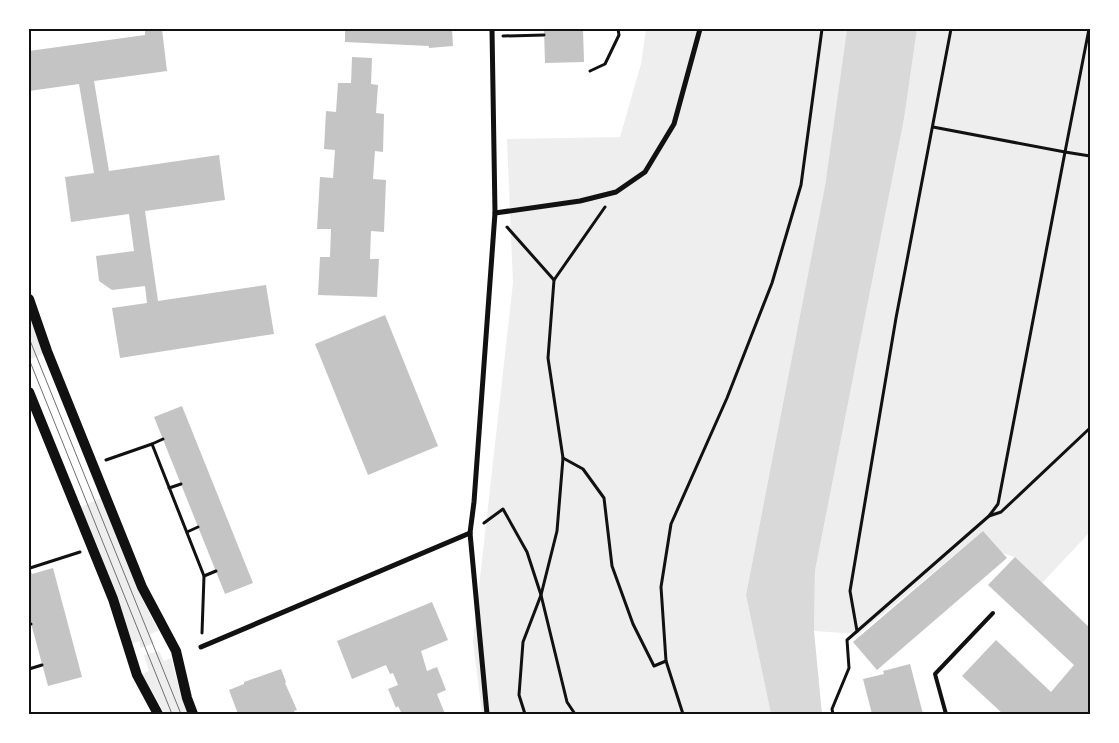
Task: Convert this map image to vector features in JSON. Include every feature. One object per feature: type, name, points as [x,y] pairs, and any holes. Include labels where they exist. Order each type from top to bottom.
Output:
[{"type":"main road","points":[[29,299],[47,351],[142,587],[176,651],[186,698],[193,714]]},
{"type":"main road","points":[[29,392],[113,599],[136,675],[158,714]]},
{"type":"street","points":[[487,714],[470,533],[496,213],[492,29]]},
{"type":"street","points":[[496,213],[580,201],[616,192],[645,172],[674,124],[700,29]]},
{"type":"street","points":[[201,647],[470,533]]},
{"type":"lane","points":[[946,714],[935,674],[993,613]]},
{"type":"path","points":[[590,71],[605,64],[619,34],[618,29]]},
{"type":"path","points":[[684,714],[666,661],[661,587],[670,524],[727,398],[772,283],[801,185],[822,29]]},
{"type":"path","points":[[857,631],[850,591],[896,318],[951,29]]},
{"type":"path","points":[[833,714],[832,709],[849,668],[847,640],[989,516],[998,504],[1088,29]]},
{"type":"path","points":[[492,37],[544,35]]},
{"type":"path","points":[[933,127],[1090,156]]},
{"type":"path","points":[[525,714],[519,695],[523,642],[541,595],[557,531],[563,458],[548,358],[554,280],[616,192]]},
{"type":"path","points":[[496,213],[554,280]]},
{"type":"path","points":[[989,516],[1001,512],[1090,428]]},
{"type":"path","points":[[93,465],[162,439]]},
{"type":"path","points":[[152,444],[204,576],[201,647]]},
{"type":"path","points":[[563,458],[583,469],[604,498],[612,566],[634,624],[654,666],[666,661]]},
{"type":"path","points":[[169,488],[180,484]]},
{"type":"path","points":[[470,533],[503,509],[527,552],[541,595],[567,702],[575,714]]},
{"type":"path","points":[[187,532],[198,527]]},
{"type":"path","points":[[30,568],[84,551]]},
{"type":"path","points":[[204,576],[216,571]]},
{"type":"path","points":[[29,668],[42,665]]},
{"type":"shaded area","points":[[646,29],[847,29],[825,186],[746,595],[771,714],[482,714],[473,641],[513,283],[507,139],[620,137],[641,64]]},
{"type":"shaded area","points":[[847,29],[917,29],[904,119],[815,571],[814,631],[822,714],[771,714],[746,595],[825,186]]},
{"type":"shaded area","points":[[917,29],[1090,29],[1090,532],[1042,583],[1015,557],[1002,553],[983,531],[859,634],[814,631],[815,571],[904,119]]},
{"type":"shaded area","points":[[29,314],[43,354],[29,360]]},
{"type":"shaded area","points":[[101,498],[138,590],[158,631],[150,634],[154,643],[141,648],[139,641],[131,644],[81,507]]},
{"type":"shaded area","points":[[159,651],[164,661],[171,658],[188,714],[165,714],[142,674],[149,671],[144,655]]},
{"type":"building","points":[[145,29],[162,29],[167,71],[94,81],[109,171],[219,155],[225,200],[145,211],[158,301],[266,285],[274,334],[120,358],[112,308],[147,303],[145,286],[112,290],[99,281],[96,256],[134,251],[129,214],[71,222],[65,177],[94,173],[79,84],[29,91],[29,51],[145,35]]},
{"type":"building","points":[[345,29],[452,29],[453,46],[429,48],[429,46],[345,42]]},
{"type":"building","points":[[544,29],[583,29],[584,62],[545,63]]},
{"type":"building","points":[[352,57],[372,58],[371,84],[378,85],[376,113],[384,114],[383,152],[375,151],[373,179],[386,180],[384,232],[371,231],[370,259],[379,259],[377,297],[318,295],[320,257],[330,257],[331,229],[317,229],[320,177],[333,178],[335,150],[324,149],[326,111],[336,112],[338,83],[351,83]]},
{"type":"building","points":[[385,315],[438,446],[368,475],[315,344]]},
{"type":"building","points":[[182,406],[253,583],[225,594],[154,417]]},
{"type":"building","points":[[983,531],[1007,558],[877,670],[853,642]]},
{"type":"building","points":[[1015,557],[1090,628],[1090,714],[1003,714],[962,676],[996,640],[1051,692],[1074,665],[988,585]]},
{"type":"building","points":[[29,565],[32,574],[53,568],[82,677],[48,686],[29,616]]},
{"type":"building","points":[[432,602],[448,640],[421,651],[427,671],[437,667],[446,690],[437,694],[445,714],[402,714],[398,706],[396,708],[388,689],[398,685],[393,673],[390,674],[386,665],[352,679],[337,641]]},
{"type":"building","points":[[910,664],[923,714],[872,714],[863,679],[884,674],[883,671]]},
{"type":"building","points":[[281,669],[297,710],[294,711],[295,714],[238,714],[229,690],[244,684],[244,682]]},
{"type":"tram line","points":[[29,338],[181,714]]},
{"type":"tram line","points":[[29,359],[172,714]]}]
